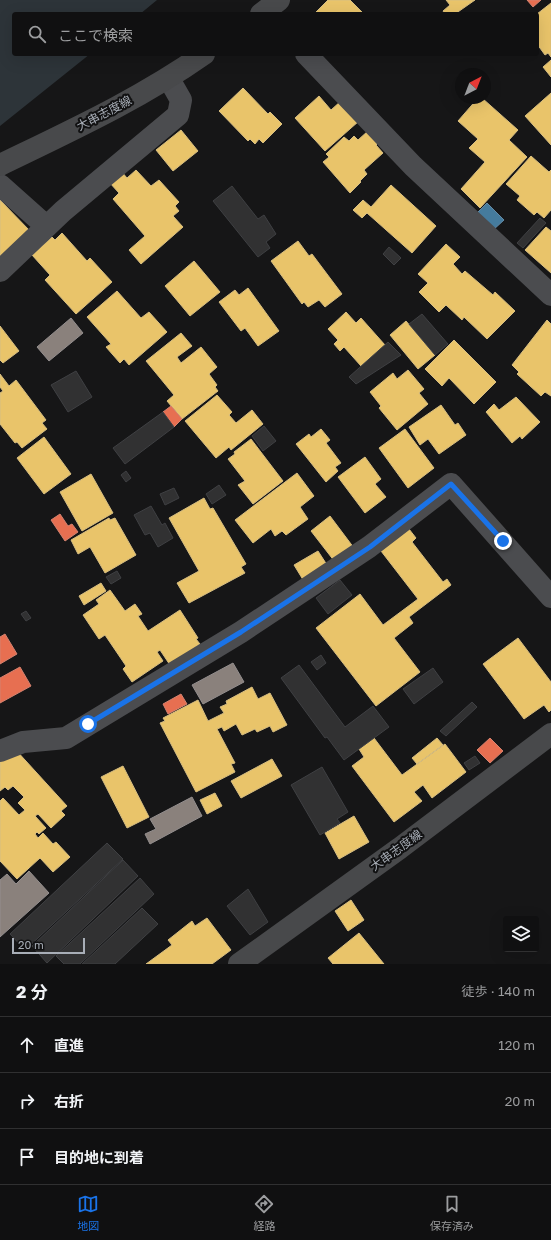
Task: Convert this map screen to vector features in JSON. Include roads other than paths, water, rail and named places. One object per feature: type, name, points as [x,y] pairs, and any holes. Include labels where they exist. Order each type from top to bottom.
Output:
[{"type":"main road","name":"大串志度線","points":[[0,165],[84,124],[169,79],[201,56]]},
{"type":"main road","name":"大串志度線","points":[[240,964],[400,848],[551,734]]},
{"type":"street","points":[[308,56],[412,166],[551,295]]},
{"type":"street","points":[[0,271],[46,226],[178,115],[181,100],[169,79]]},
{"type":"street","points":[[0,185],[46,226]]},
{"type":"street","points":[[0,752],[23,742],[66,738],[241,632],[357,556],[451,484],[551,597]]}]
